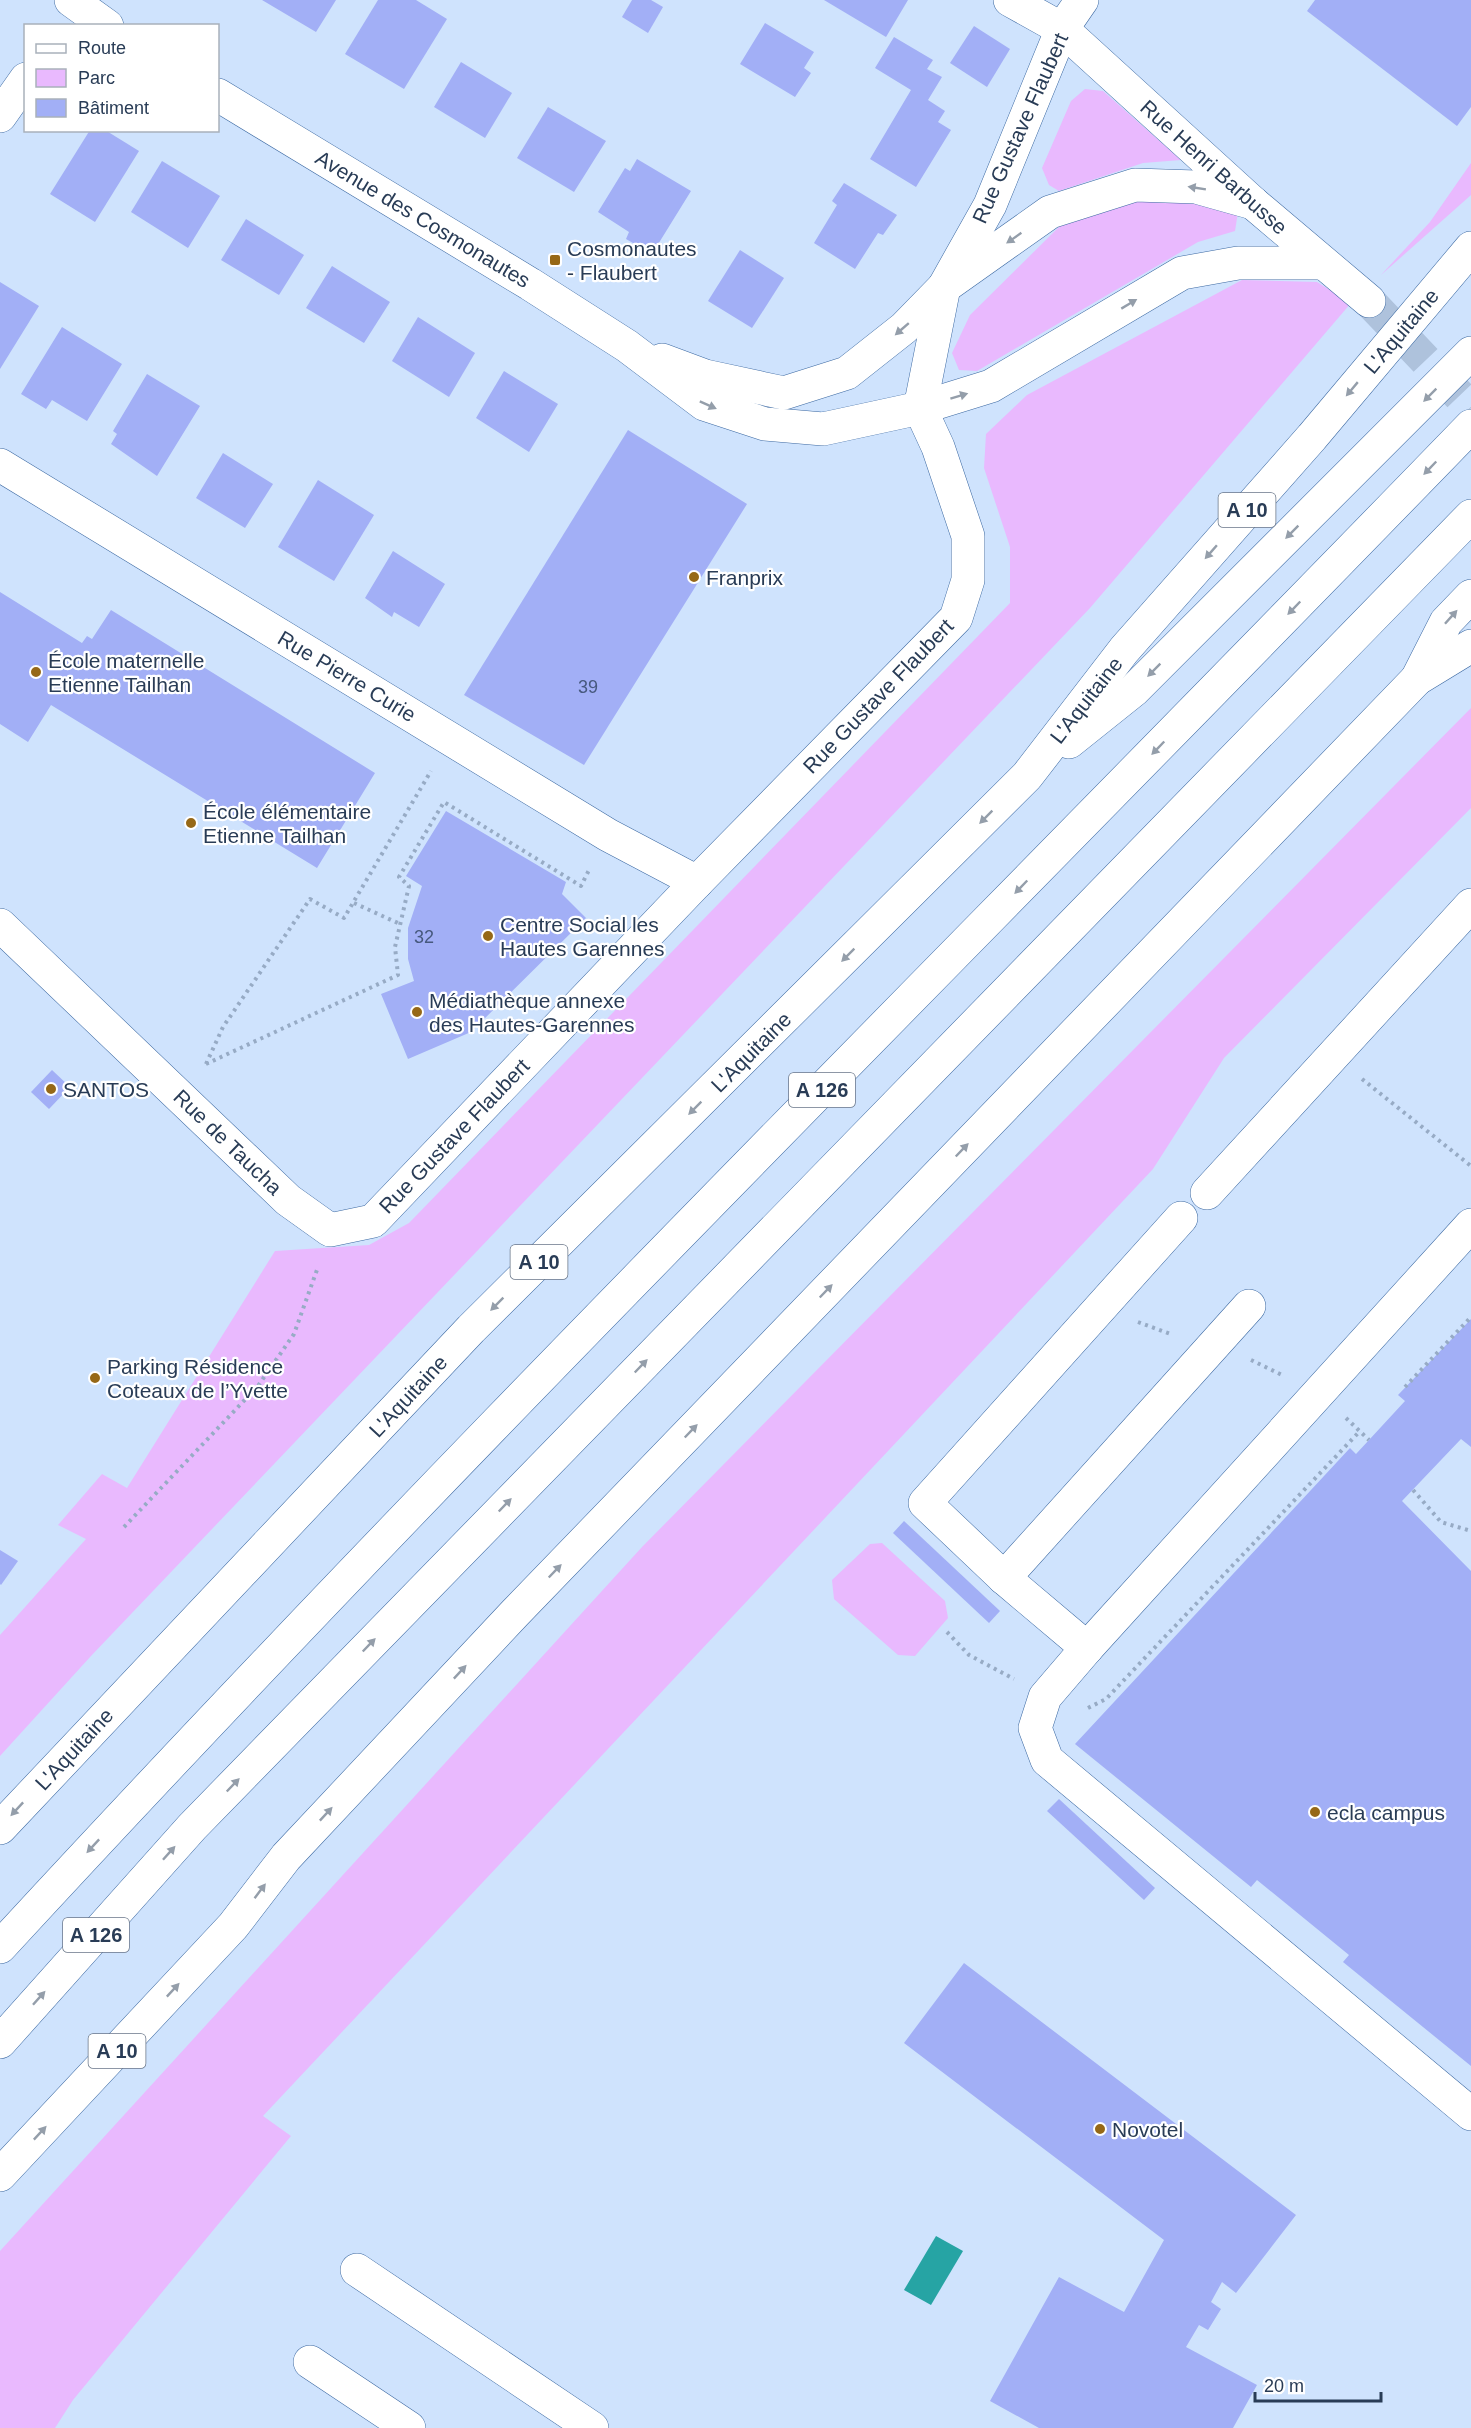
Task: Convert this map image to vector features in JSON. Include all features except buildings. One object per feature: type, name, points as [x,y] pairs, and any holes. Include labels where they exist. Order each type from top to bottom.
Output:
[{"type":"main road","name":"Rue Henri Barbusse","points":[[1010,0],[1062,29],[1253,203],[1369,301]]},
{"type":"main road","name":"Rue Gustave Flaubert","points":[[330,1230],[373,1221],[697,882],[956,618],[968,579],[968,536],[938,447],[921,408],[944,287],[990,205],[1062,29],[1082,0]]},
{"type":"main road","points":[[73,8],[103,24]]},
{"type":"main road","points":[[0,116],[24,82]]},
{"type":"main road","name":"Avenue des Cosmonautes","points":[[219,96],[627,346]]},
{"type":"main road","points":[[627,346],[705,376],[784,393],[846,373],[904,328],[944,287],[1050,212],[1135,186],[1196,187],[1253,203]]},
{"type":"main road","name":"L'Aquitaine","points":[[0,1828],[471,1329],[1027,776],[1124,650],[1312,437],[1471,248]]},
{"type":"main road","points":[[627,346],[704,404],[765,424],[823,429],[921,408],[991,386],[1182,273],[1238,262],[1323,263]]},
{"type":"main road","points":[[1027,776],[1134,690],[1471,353]]},
{"type":"main road","name":"A 126","points":[[0,1947],[176,1757],[528,1389],[1471,426]]},
{"type":"main road","name":"Rue Pierre Curie","points":[[0,465],[608,835],[697,882]]},
{"type":"main road","name":"A 126","points":[[0,2042],[192,1827],[1471,516]]},
{"type":"main road","points":[[1417,679],[1446,622],[1471,596]]},
{"type":"main road","name":"A 10","points":[[0,2175],[233,1926],[286,1857],[515,1613],[1417,679],[1471,646]]},
{"type":"main road","points":[[1207,1193],[1471,905]]},
{"type":"main road","name":"Rue de Taucha","points":[[0,925],[288,1200],[330,1230]]},
{"type":"main road","points":[[1087,1648],[1004,1578],[925,1503],[1181,1218]]},
{"type":"main road","points":[[1471,1225],[1087,1648],[1045,1697],[1035,1728],[1047,1760],[1471,2114]]},
{"type":"main road","points":[[1004,1578],[1250,1306]]},
{"type":"main road","points":[[357,2270],[592,2428]]},
{"type":"main road","points":[[310,2362],[409,2428]]},
{"type":"path","points":[[206,1064],[223,1028],[310,899],[344,918],[450,739]]},
{"type":"path","points":[[174,1089],[206,1064],[398,975],[395,947],[409,886],[399,877],[444,802],[581,886],[608,835]]},
{"type":"path","points":[[354,903],[400,924]]},
{"type":"path","points":[[1339,1049],[1351,1070],[1471,1166]]},
{"type":"path","points":[[124,1527],[258,1386],[294,1334],[330,1230]]},
{"type":"path","points":[[1405,1387],[1471,1317]]},
{"type":"path","points":[[1413,1490],[1441,1522],[1471,1531]]},
{"type":"green space","points":[[1085,89],[1103,91],[1181,160],[1143,163],[1059,191],[1049,185],[1042,168],[1071,101]]},
{"type":"green space","points":[[1471,163],[1471,195],[1381,275],[1430,222]]},
{"type":"green space","points":[[1171,196],[1238,212],[1235,231],[1198,242],[977,371],[959,370],[952,353],[970,315],[1063,223],[1126,201]]},
{"type":"green space","points":[[1242,280],[1317,282],[1351,303],[1090,608],[91,1656],[0,1756],[0,1635],[86,1539],[58,1525],[102,1474],[127,1488],[275,1251],[369,1245],[409,1223],[1010,603],[1010,547],[984,468],[986,434],[1027,395]]},
{"type":"green space","points":[[1471,708],[1471,808],[1224,1058],[1153,1169],[263,2116],[291,2136],[73,2400],[55,2428],[0,2428],[0,2251],[642,1547]]},
{"type":"green space","points":[[882,1543],[945,1601],[948,1618],[915,1656],[898,1655],[834,1599],[832,1580],[870,1544]]},
{"type":"shaded area","points":[[936,2236],[963,2251],[931,2305],[904,2290]]},
{"type":"tunnel","points":[[1369,301],[1471,408]]},
{"type":"place","name":"Cosmonautes - Flaubert","points":[[555,260]]},
{"type":"place","name":"Franprix","points":[[694,577]]},
{"type":"place","name":"École maternelle Etienne Tailhan","points":[[36,672]]},
{"type":"place","name":"École élémentaire Etienne Tailhan","points":[[191,823]]},
{"type":"place","name":"Centre Social les Hautes Garennes","points":[[488,936]]},
{"type":"place","name":"Médiathèque annexe des Hautes-Garennes","points":[[417,1012]]},
{"type":"place","name":"SANTOS","points":[[51,1089]]},
{"type":"place","name":"Parking Résidence Coteaux de l’Yvette","points":[[95,1378]]},
{"type":"place","name":"ecla campus","points":[[1315,1812]]},
{"type":"place","name":"Novotel","points":[[1100,2129]]}]
